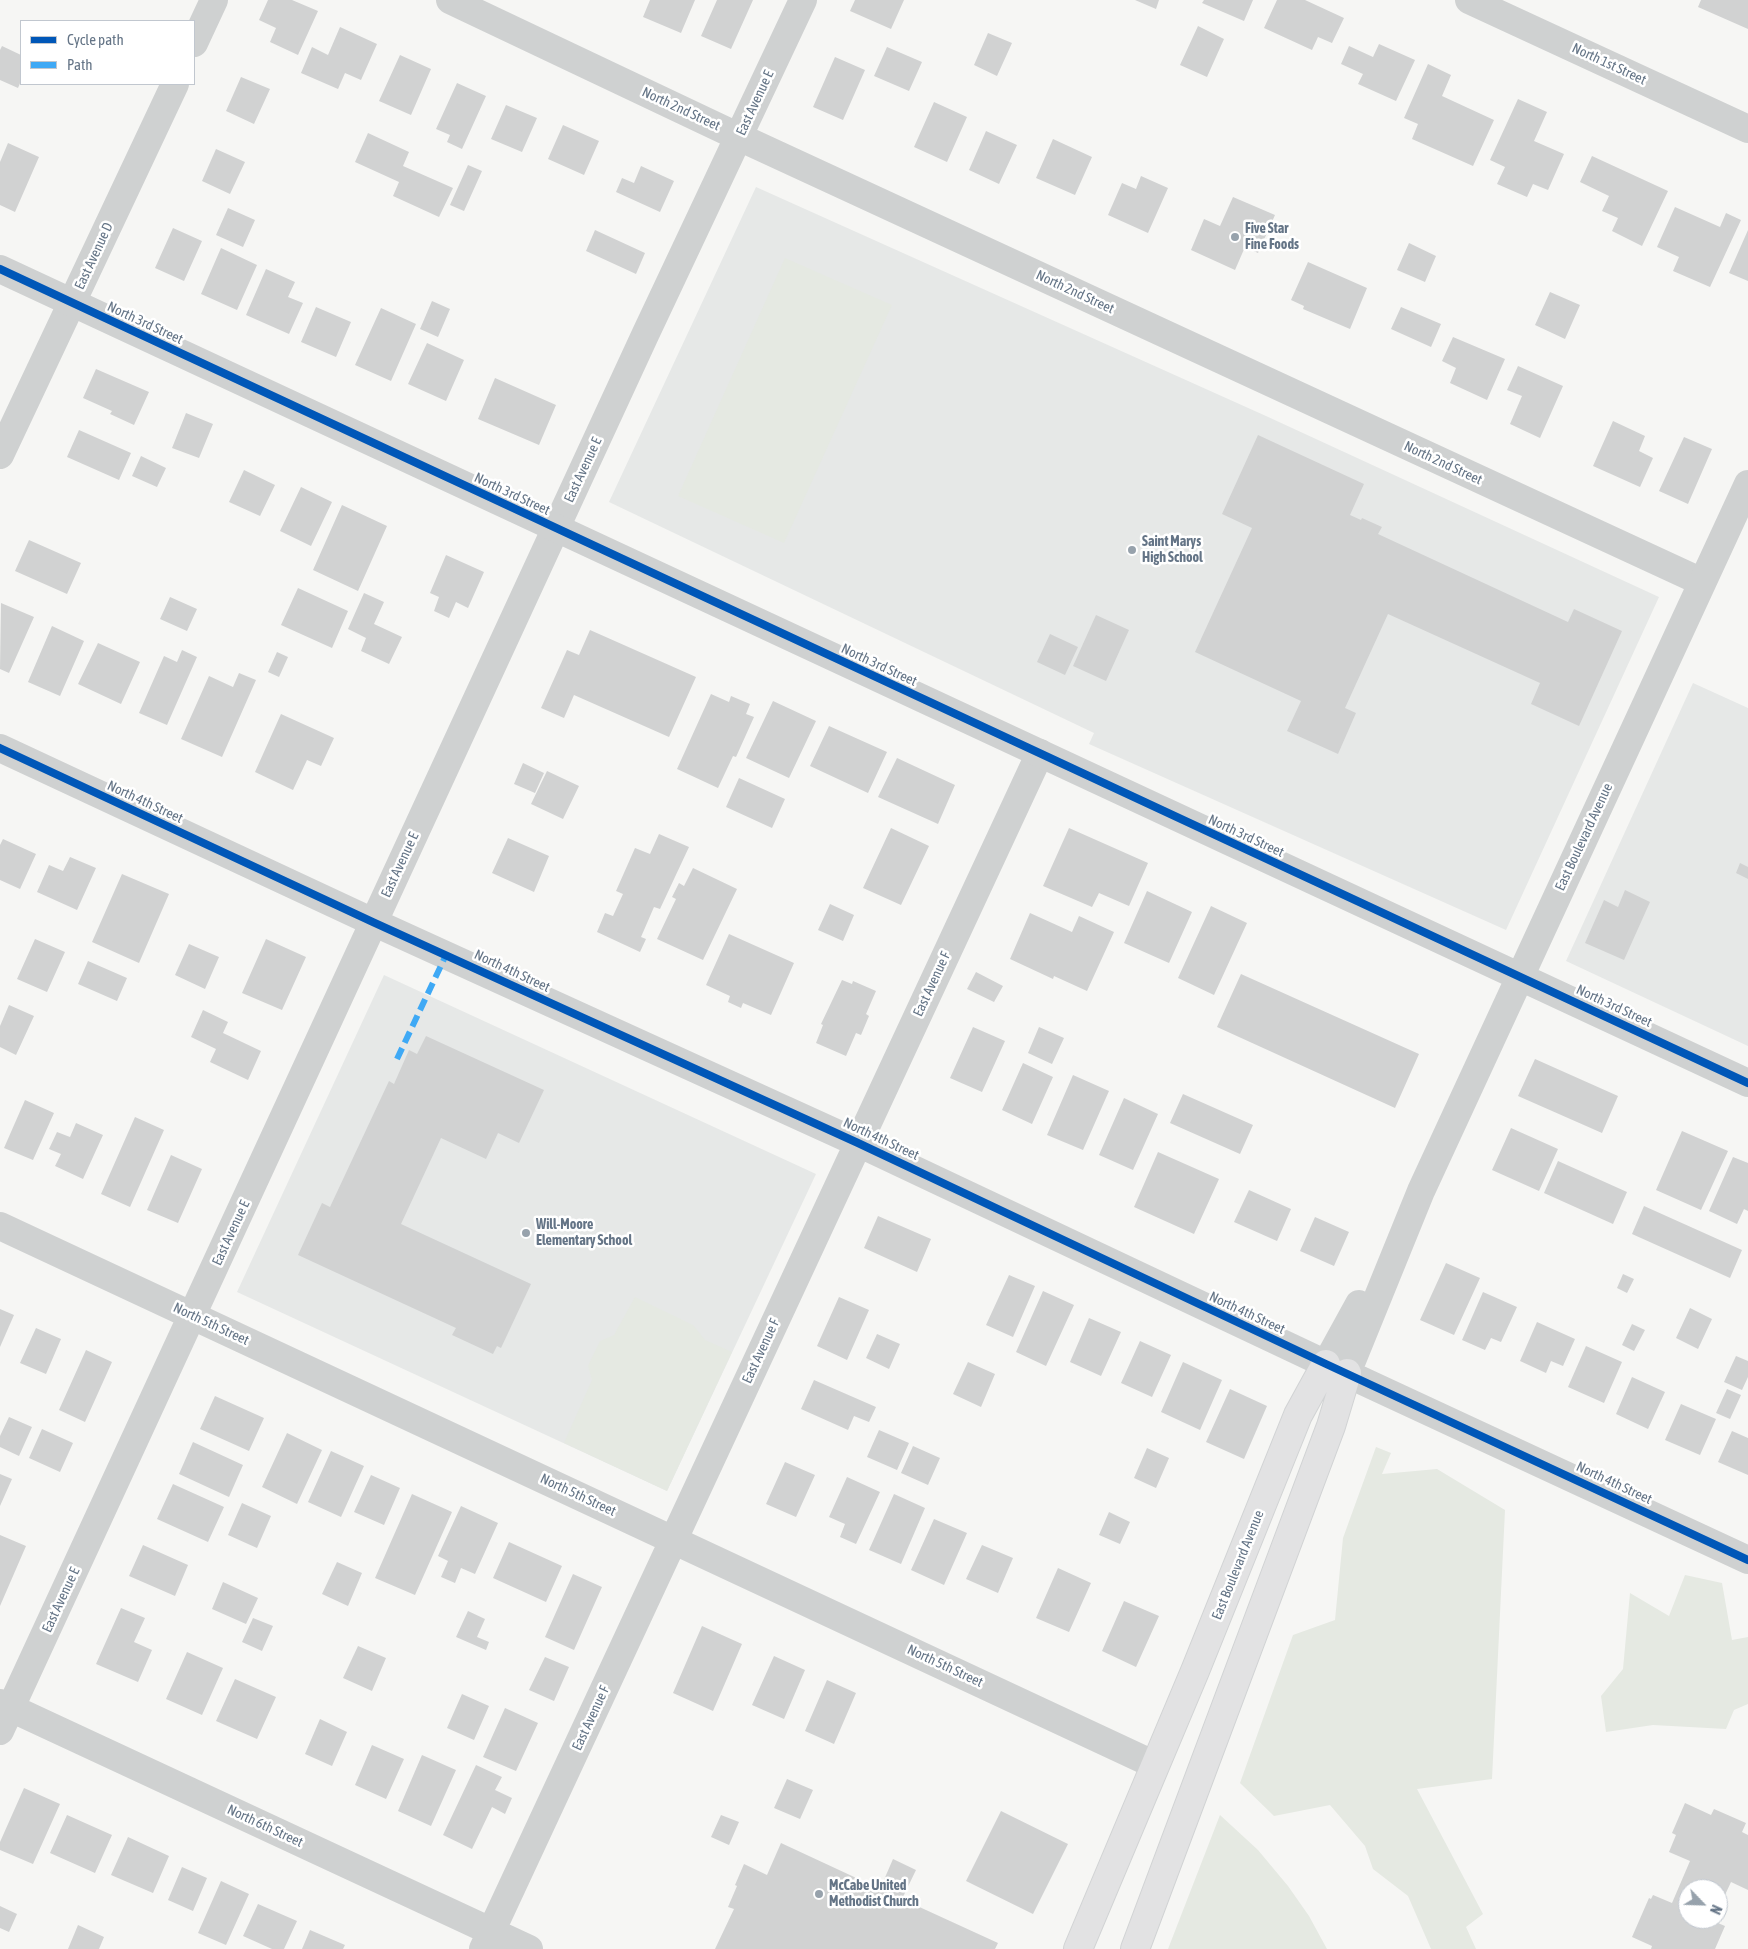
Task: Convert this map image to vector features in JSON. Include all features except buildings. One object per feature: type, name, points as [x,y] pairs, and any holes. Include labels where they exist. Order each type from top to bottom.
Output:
[{"type":"main road","name":"East Boulevard Avenue","points":[[1078,1949],[1237,1569],[1298,1415],[1337,1369]]},
{"type":"main road","name":"East Boulevard Avenue","points":[[1135,1949],[1331,1426],[1337,1369]]},
{"type":"street","points":[[195,41],[214,0]]},
{"type":"street","name":"North 2nd Street","points":[[450,0],[739,137],[1702,582]]},
{"type":"street","name":"East Avenue E","points":[[4,1714],[193,1315],[646,333],[803,0]]},
{"type":"street","name":"North 1st Street","points":[[1469,0],[1748,129]]},
{"type":"street","name":"East Avenue D","points":[[0,455],[175,85]]},
{"type":"street","name":"North 3rd Street","points":[[0,269],[1748,1082]]},
{"type":"street","name":"East Boulevard Avenue","points":[[1337,1369],[1521,977],[1748,484]]},
{"type":"street","name":"North 4th Street","points":[[0,748],[373,922],[858,1142],[1337,1369],[1748,1560]]},
{"type":"street","name":"East Avenue F","points":[[487,1940],[1040,753]]},
{"type":"street","name":"North 5th Street","points":[[0,1226],[1155,1765]]},
{"type":"street","name":"North 6th Street","points":[[4,1714],[487,1940],[529,1949]]},
{"type":"shaded area","name":"Saint Marys High School","points":[[756,187],[1266,416],[1659,597],[1506,930],[1089,744],[1094,733],[609,502]]},
{"type":"shaded area","points":[[785,258],[892,305],[784,543],[678,496]]},
{"type":"shaded area","points":[[1693,683],[1748,708],[1748,1046],[1566,961]]},
{"type":"shaded area","name":"Will-Moore Elementary School","points":[[384,975],[816,1174],[667,1491],[237,1292]]},
{"type":"shaded area","points":[[635,1297],[693,1325],[705,1340],[732,1352],[667,1491],[564,1443],[592,1380],[588,1366],[600,1341],[614,1335]]},
{"type":"shaded area","points":[[1376,1447],[1391,1453],[1382,1474],[1437,1469],[1505,1510],[1492,1779],[1417,1789],[1483,1914],[1466,1927],[1476,1949],[1431,1949],[1408,1896],[1373,1869],[1365,1846],[1330,1805],[1274,1816],[1240,1783],[1293,1635],[1335,1620],[1343,1538]]},
{"type":"shaded area","points":[[1685,1575],[1722,1583],[1732,1640],[1748,1637],[1748,1704],[1734,1710],[1726,1729],[1653,1725],[1606,1732],[1601,1696],[1623,1669],[1630,1593],[1669,1616]]},
{"type":"shaded area","points":[[1220,1815],[1258,1850],[1288,1886],[1309,1916],[1327,1949],[1168,1949]]},
{"type":"marked path","points":[[397,1059],[446,955]]},
{"type":"cycle path","points":[[0,269],[1748,1083]]},
{"type":"cycle path","points":[[0,748],[373,922],[858,1143],[1326,1364],[1748,1560]]},
{"type":"place","name":"Five Star Fine Foods","points":[[1235,237]]},
{"type":"place","name":"Saint Marys High School","points":[[1132,550]]},
{"type":"place","name":"Will-Moore Elementary School","points":[[526,1233]]},
{"type":"place","name":"McCabe United Methodist Church","points":[[819,1894]]}]
